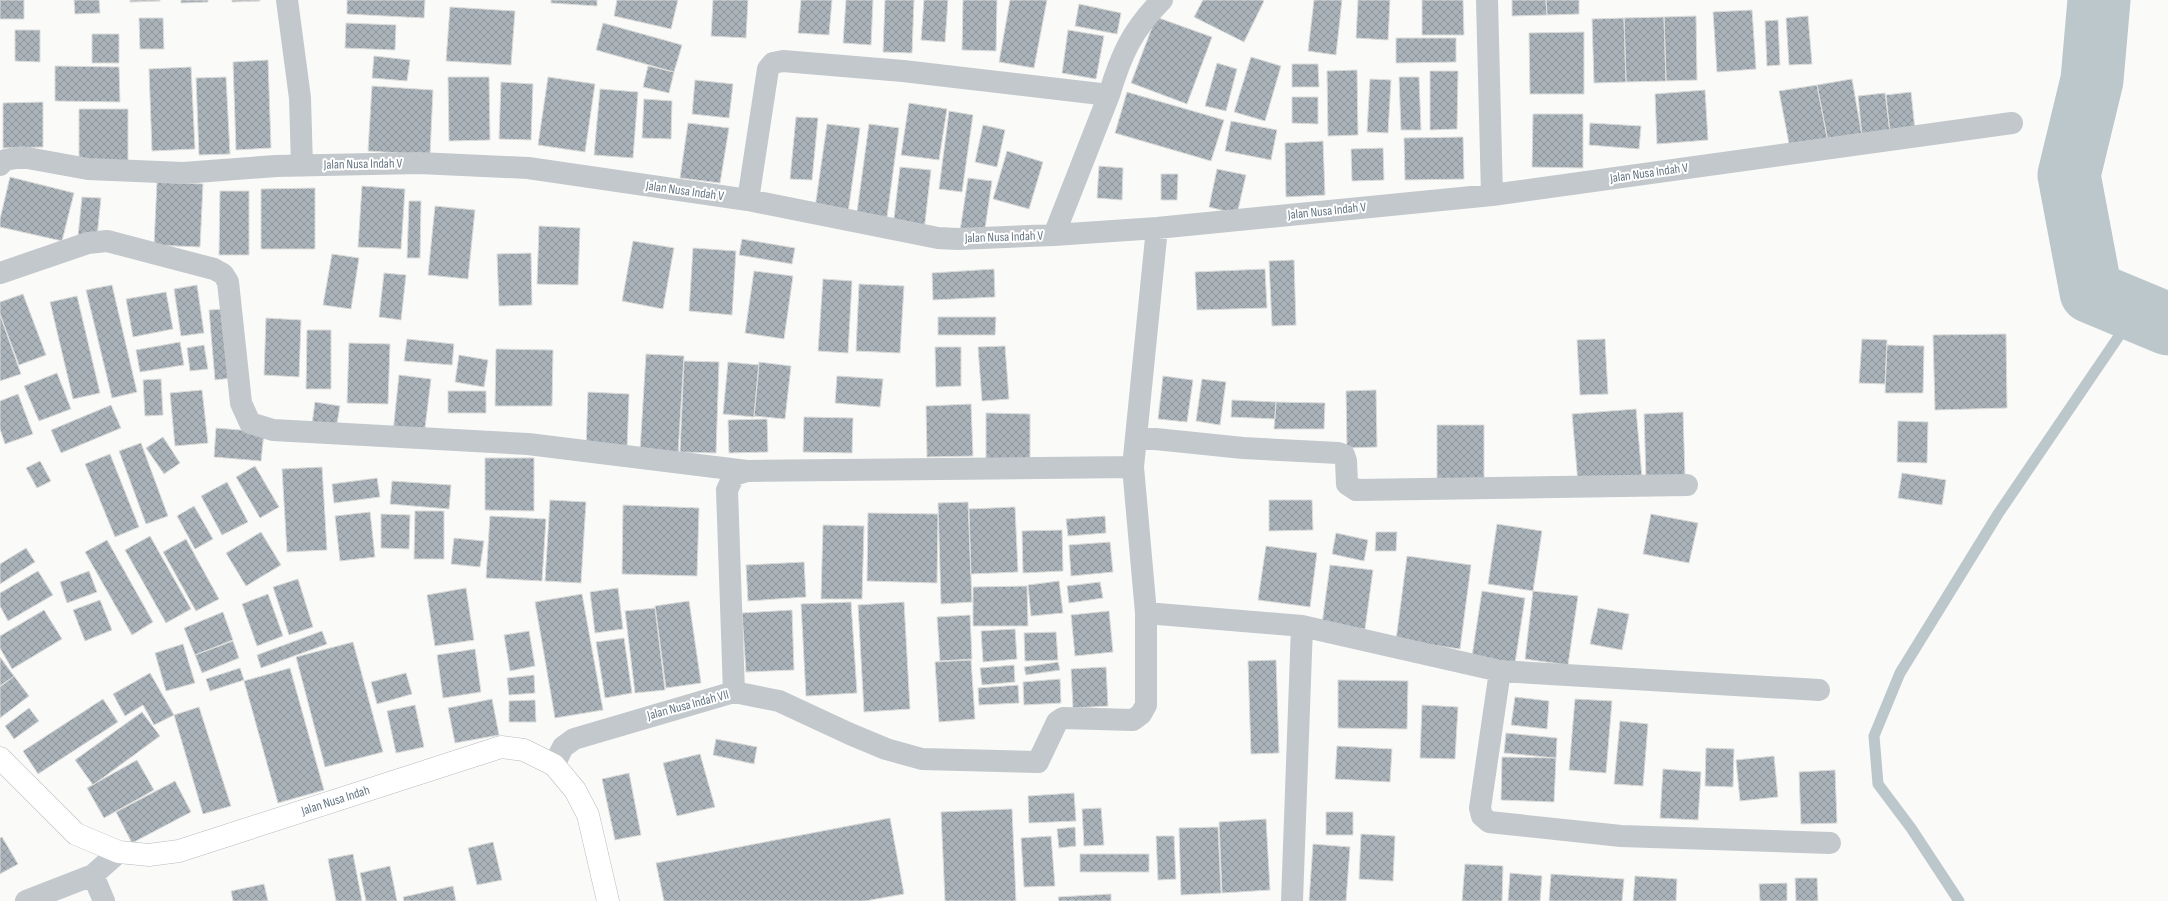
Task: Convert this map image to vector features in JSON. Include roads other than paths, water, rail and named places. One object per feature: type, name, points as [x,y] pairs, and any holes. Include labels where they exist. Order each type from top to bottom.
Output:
[{"type":"main road","name":"Jalan Nusa Indah","points":[[0,758],[76,834],[119,852],[149,855],[179,851],[500,746],[524,750],[554,765],[575,790],[588,815],[608,901]]},
{"type":"street","points":[[287,0],[300,98],[302,166]]},
{"type":"street","points":[[1054,235],[1109,95],[1119,60],[1138,29],[1162,0]]},
{"type":"street","points":[[1487,0],[1492,195]]},
{"type":"street","points":[[748,200],[768,69],[773,63],[783,61],[903,71],[1109,95]]},
{"type":"street","name":"Jalan Nusa Indah V","points":[[0,165],[5,160],[22,157],[88,169],[176,172],[302,166],[419,163],[528,168],[748,200],[938,238],[958,239],[1054,235],[1157,228],[1492,195],[2012,123]]},
{"type":"street","points":[[1157,228],[1133,467],[1146,613],[1302,626],[1500,671],[1819,690]]},
{"type":"street","points":[[0,273],[88,243],[107,241],[214,269],[223,274],[228,282],[241,403],[250,423],[273,430],[528,444],[747,471],[1133,467]]},
{"type":"street","points":[[1136,437],[1243,448],[1338,453],[1344,455],[1346,461],[1347,484],[1356,490],[1687,485]]},
{"type":"street","points":[[734,692],[727,490],[734,475],[747,471]]},
{"type":"street","name":"Jalan Nusa Indah VII","points":[[554,765],[564,747],[574,739],[734,692],[779,701],[886,749],[922,759],[1030,763],[1038,762],[1057,722],[1063,718],[1133,720],[1141,714],[1146,705],[1146,613]]},
{"type":"street","points":[[1292,901],[1302,626]]},
{"type":"street","points":[[1500,671],[1480,808],[1482,816],[1489,822],[1621,836],[1830,843]]},
{"type":"street","points":[[26,901],[93,874],[119,852]]},
{"type":"street","points":[[93,874],[104,901]]},
{"type":"waterway","points":[[2099,0],[2092,80],[2069,175],[2091,292],[2168,324]]},
{"type":"waterway","points":[[1959,901],[1911,828],[1878,784],[1874,736],[1900,673],[1998,514],[2136,311]]}]
